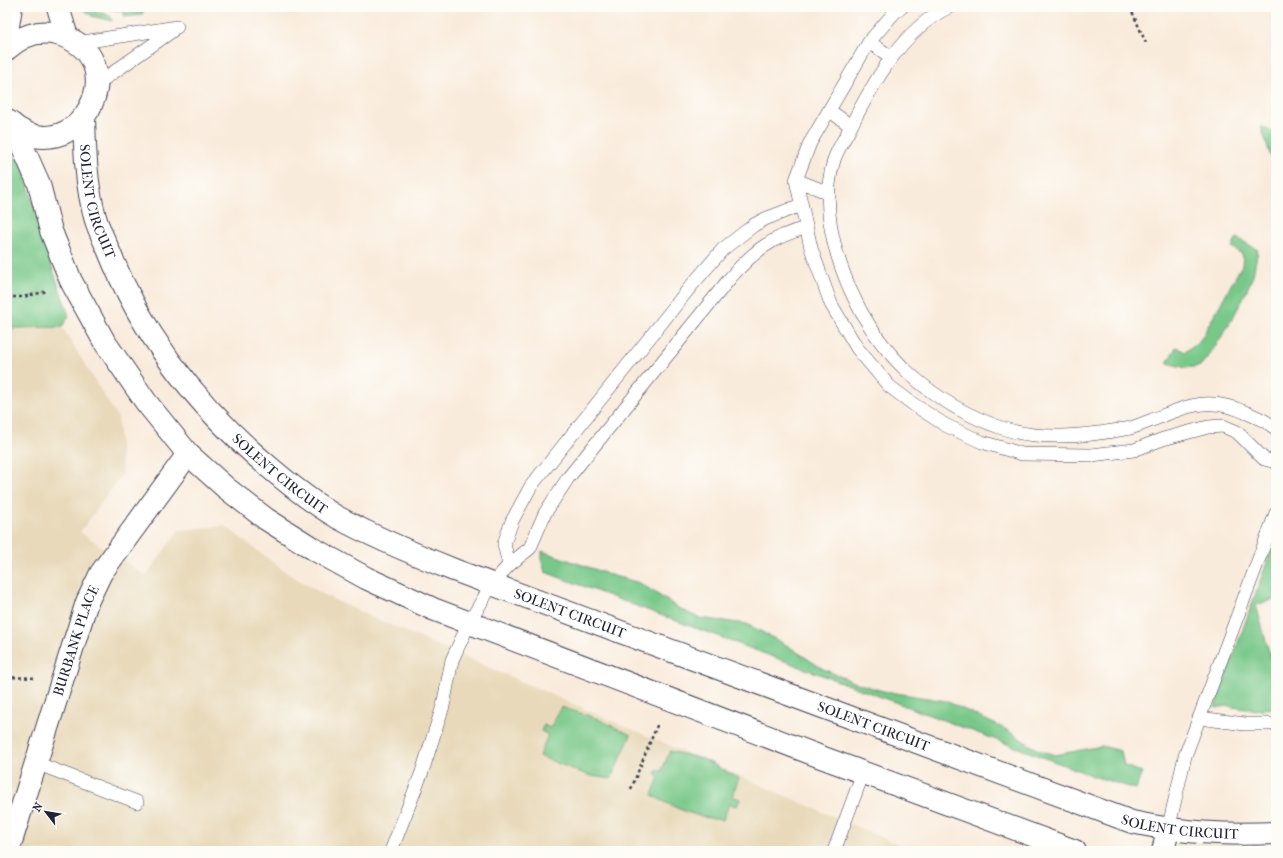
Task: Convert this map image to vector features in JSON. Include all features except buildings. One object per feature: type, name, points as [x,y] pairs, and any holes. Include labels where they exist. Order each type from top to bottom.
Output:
[{"type":"street","points":[[7,32],[11,7]]},
{"type":"street","points":[[10,123],[27,133],[42,136],[58,135],[72,128],[84,118],[93,104],[97,84],[96,73],[90,58],[72,40],[58,7]]},
{"type":"street","points":[[7,50],[16,41],[32,34],[50,32],[72,40]]},
{"type":"street","name":"SOLENT CIRCUIT","points":[[84,118],[85,168],[95,217],[114,265],[140,318],[174,368],[212,414],[254,454],[289,484],[336,516],[389,544],[492,584],[1132,822],[1168,830],[1218,834],[1276,833]]},
{"type":"street","points":[[10,123],[39,184],[51,231],[71,281],[104,341],[146,402],[188,454],[226,488],[266,519],[317,551],[366,578],[469,623],[864,773],[1075,851]]},
{"type":"street","name":"BURBANK PLACE","points":[[8,851],[87,602],[100,573],[188,454]]},
{"type":"street","points":[[1163,851],[1168,830]]},
{"type":"lane","points":[[902,7],[894,13],[869,42],[810,143],[796,180],[800,205],[811,248],[831,304],[857,348],[890,386],[913,404],[945,425],[982,442],[1022,454],[1091,456],[1134,450],[1163,439],[1208,427],[1223,426],[1236,432],[1264,458],[1276,462]]},
{"type":"lane","points":[[947,7],[920,26],[891,57],[851,126],[834,159],[829,193],[832,231],[840,267],[857,306],[874,334],[891,356],[911,376],[936,395],[962,410],[1002,428],[1041,435],[1095,434],[1129,429],[1188,405],[1213,402],[1235,408],[1270,423],[1276,429]]},
{"type":"lane","points":[[72,40],[177,27],[97,84]]},
{"type":"lane","points":[[869,42],[891,57]]},
{"type":"lane","points":[[830,111],[851,126]]},
{"type":"lane","points":[[796,180],[829,193]]},
{"type":"lane","points":[[509,565],[504,544],[519,505],[546,464],[723,249],[754,225],[800,205]]},
{"type":"lane","points":[[391,851],[422,772],[443,706],[452,660],[469,623],[492,584],[509,565],[530,548],[545,513],[568,478],[731,277],[760,248],[781,236],[806,228]]},
{"type":"lane","points":[[1168,830],[1185,756],[1276,513]]},
{"type":"lane","points":[[1199,718],[1245,724],[1276,724]]},
{"type":"lane","points":[[36,763],[137,802]]},
{"type":"lane","points":[[834,851],[864,773]]},
{"type":"path","points":[[1130,7],[1146,43]]},
{"type":"path","points":[[7,297],[23,298],[71,281]]},
{"type":"path","points":[[632,789],[668,699]]},
{"type":"shaded area","points":[[62,327],[118,418],[122,475],[80,532],[146,576],[179,530],[225,526],[287,573],[326,596],[913,851],[7,851],[7,339],[13,328]]},
{"type":"green space","points":[[80,7],[88,7],[110,16],[112,21],[92,16]]},
{"type":"green space","points":[[102,7],[142,7],[143,13],[141,15],[124,17],[124,12]]},
{"type":"green space","points":[[1261,126],[1276,134],[1276,173]]},
{"type":"green space","points":[[7,149],[22,165],[52,267],[69,316],[62,327],[13,328],[7,339]]},
{"type":"green space","points":[[1237,238],[1258,250],[1253,275],[1244,297],[1230,323],[1200,366],[1186,368],[1167,363],[1176,347],[1185,352],[1201,339],[1242,265],[1243,255],[1232,247]]},
{"type":"green space","points":[[1276,537],[1276,578],[1274,579],[1276,599],[1256,605],[1276,677],[1276,708],[1252,710],[1227,706],[1216,708],[1215,707]]},
{"type":"green space","points":[[542,551],[614,576],[640,583],[680,609],[699,618],[747,624],[788,646],[823,669],[856,683],[883,691],[946,701],[1007,730],[1038,750],[1055,755],[1102,746],[1121,751],[1124,766],[1142,772],[1136,789],[1096,777],[545,572],[542,562]]},
{"type":"green space","points":[[561,707],[596,718],[631,735],[611,779],[590,776],[539,756],[548,735],[541,731],[544,725],[550,728]]},
{"type":"green space","points":[[670,751],[703,759],[739,778],[732,796],[740,799],[737,806],[729,804],[723,820],[686,812],[652,795],[659,777],[655,775],[657,770],[661,772]]}]
